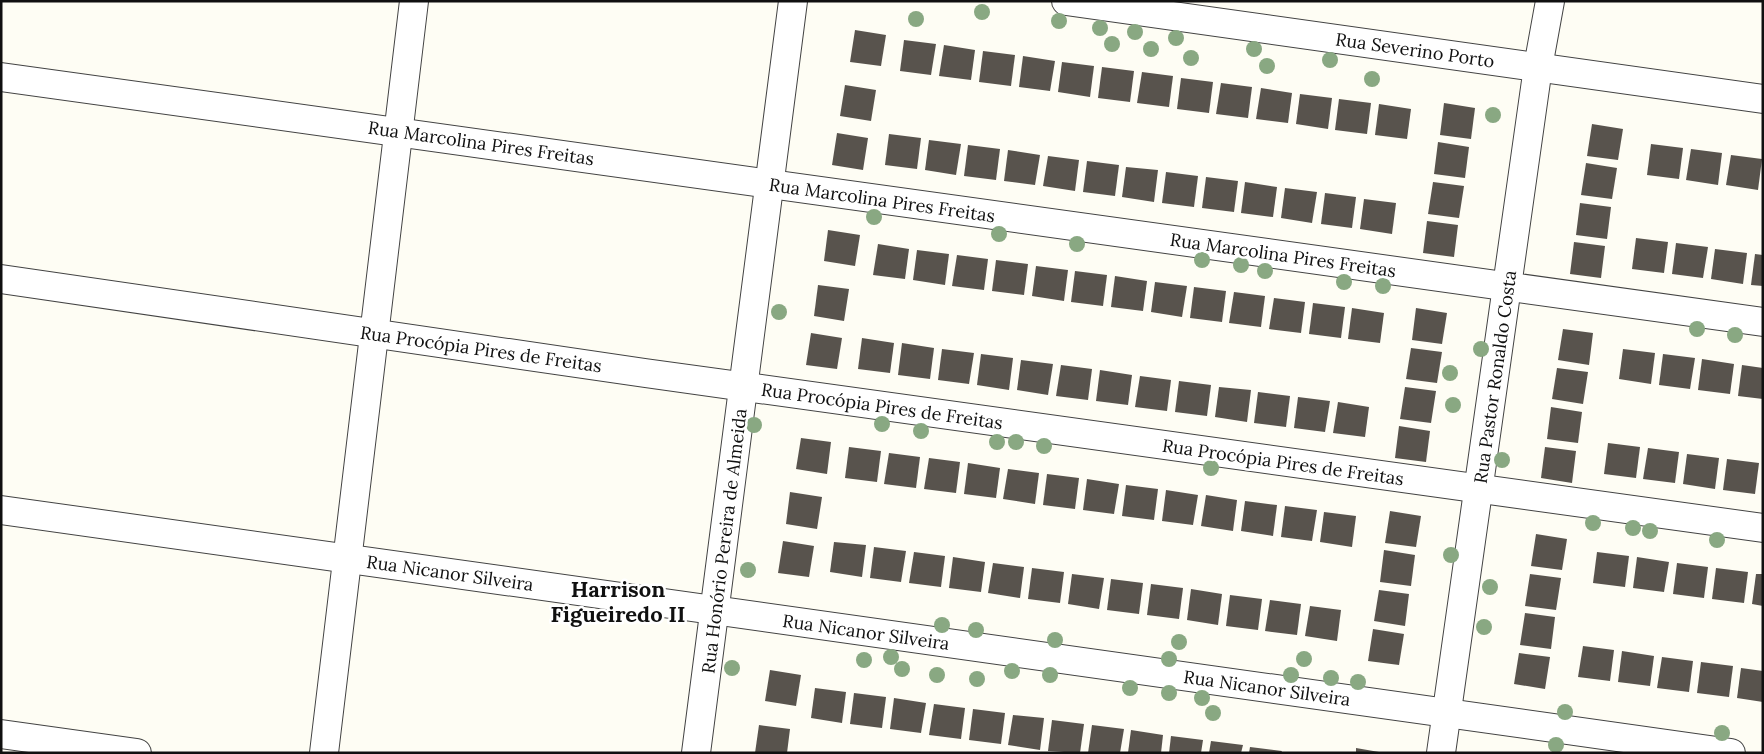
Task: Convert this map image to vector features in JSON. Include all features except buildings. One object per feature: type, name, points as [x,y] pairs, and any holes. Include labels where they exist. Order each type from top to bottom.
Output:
[{"type":"street","points":[[324,753],[414,1]]},
{"type":"street","name":"Rua Honório Pereira de Almeida","points":[[696,753],[793,1]]},
{"type":"street","name":"Rua Severino Porto","points":[[1066,1],[1763,99]]},
{"type":"street","name":"Rua Pastor Ronaldo Costa","points":[[1441,753],[1538,67],[1550,1]]},
{"type":"street","name":"Rua Marcolina Pires Freitas","points":[[1,77],[1763,322]]},
{"type":"street","name":"Rua Procópia Pires de Freitas","points":[[1,279],[744,386],[1763,528]]},
{"type":"street","name":"Rua Nicanor Silveira","points":[[1,510],[1731,753]]},
{"type":"street","points":[[1,734],[137,753]]},
{"type":"district","name":"Harrison Figueiredo II","points":[[618,602]]}]
